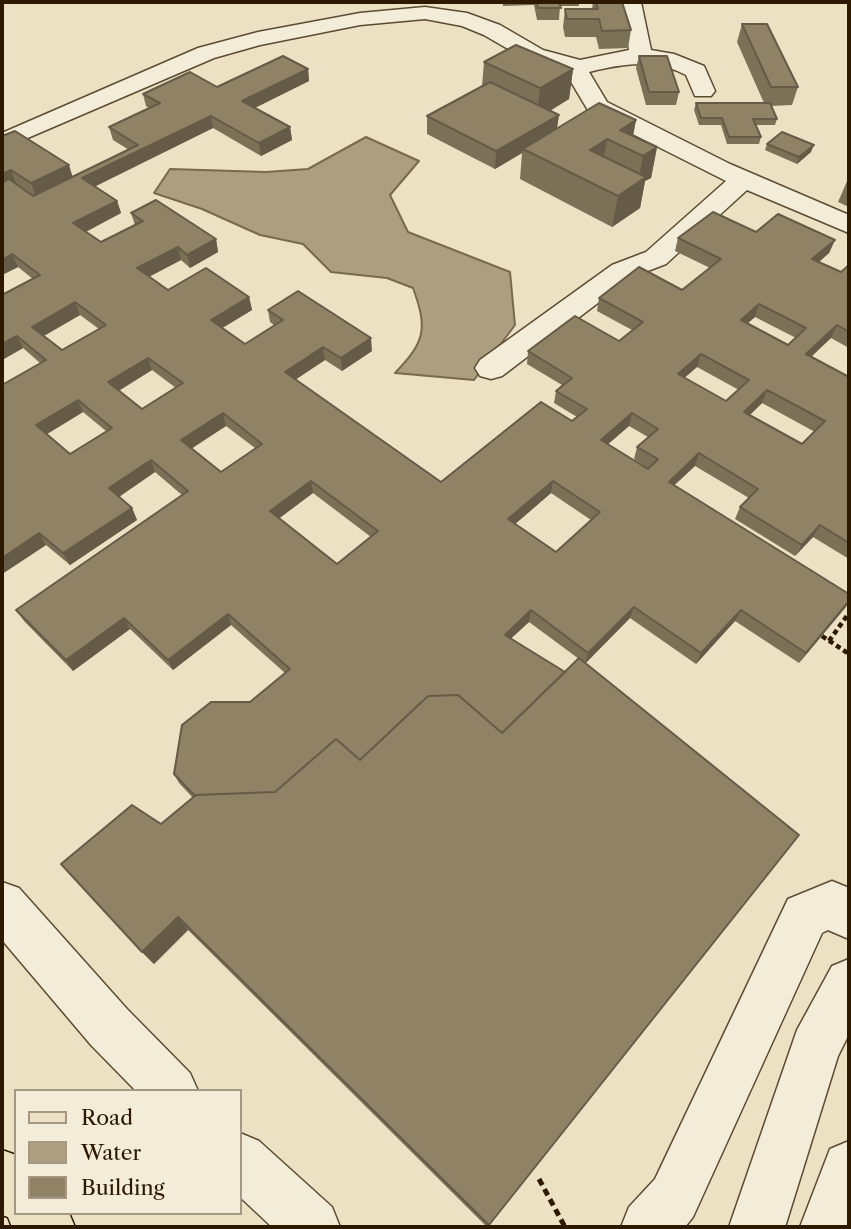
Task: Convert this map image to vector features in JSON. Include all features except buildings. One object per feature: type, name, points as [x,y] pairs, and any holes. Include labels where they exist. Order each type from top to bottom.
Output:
[{"type":"main road","points":[[2,1177],[14,1191]]},
{"type":"lane","points":[[628,2],[634,6],[641,57]]},
{"type":"lane","points":[[2,142],[206,53],[360,19],[461,10],[467,20],[492,30],[535,55],[573,65],[598,107],[743,179],[849,225]]},
{"type":"lane","points":[[575,68],[641,57],[674,59],[696,71],[703,91]]},
{"type":"lane","points":[[491,368],[622,271],[656,258],[743,179]]},
{"type":"lane","points":[[649,1227],[674,1198],[805,915],[832,904],[849,916]]},
{"type":"lane","points":[[2,905],[109,1027],[170,1089]]},
{"type":"lane","points":[[757,1227],[816,1048],[848,988]]},
{"type":"lane","points":[[242,1162],[312,1227]]},
{"type":"lane","points":[[828,1227],[849,1168]]},
{"type":"path","points":[[829,641],[849,613]]},
{"type":"path","points":[[822,636],[849,654]]},
{"type":"path","points":[[539,1179],[565,1227]]},
{"type":"water","points":[[366,137],[419,161],[390,195],[408,232],[510,272],[515,325],[474,380],[395,373],[413,352],[421,334],[421,314],[413,288],[387,278],[331,272],[303,244],[260,235],[202,209],[154,193],[170,169],[266,172],[308,169]]}]
